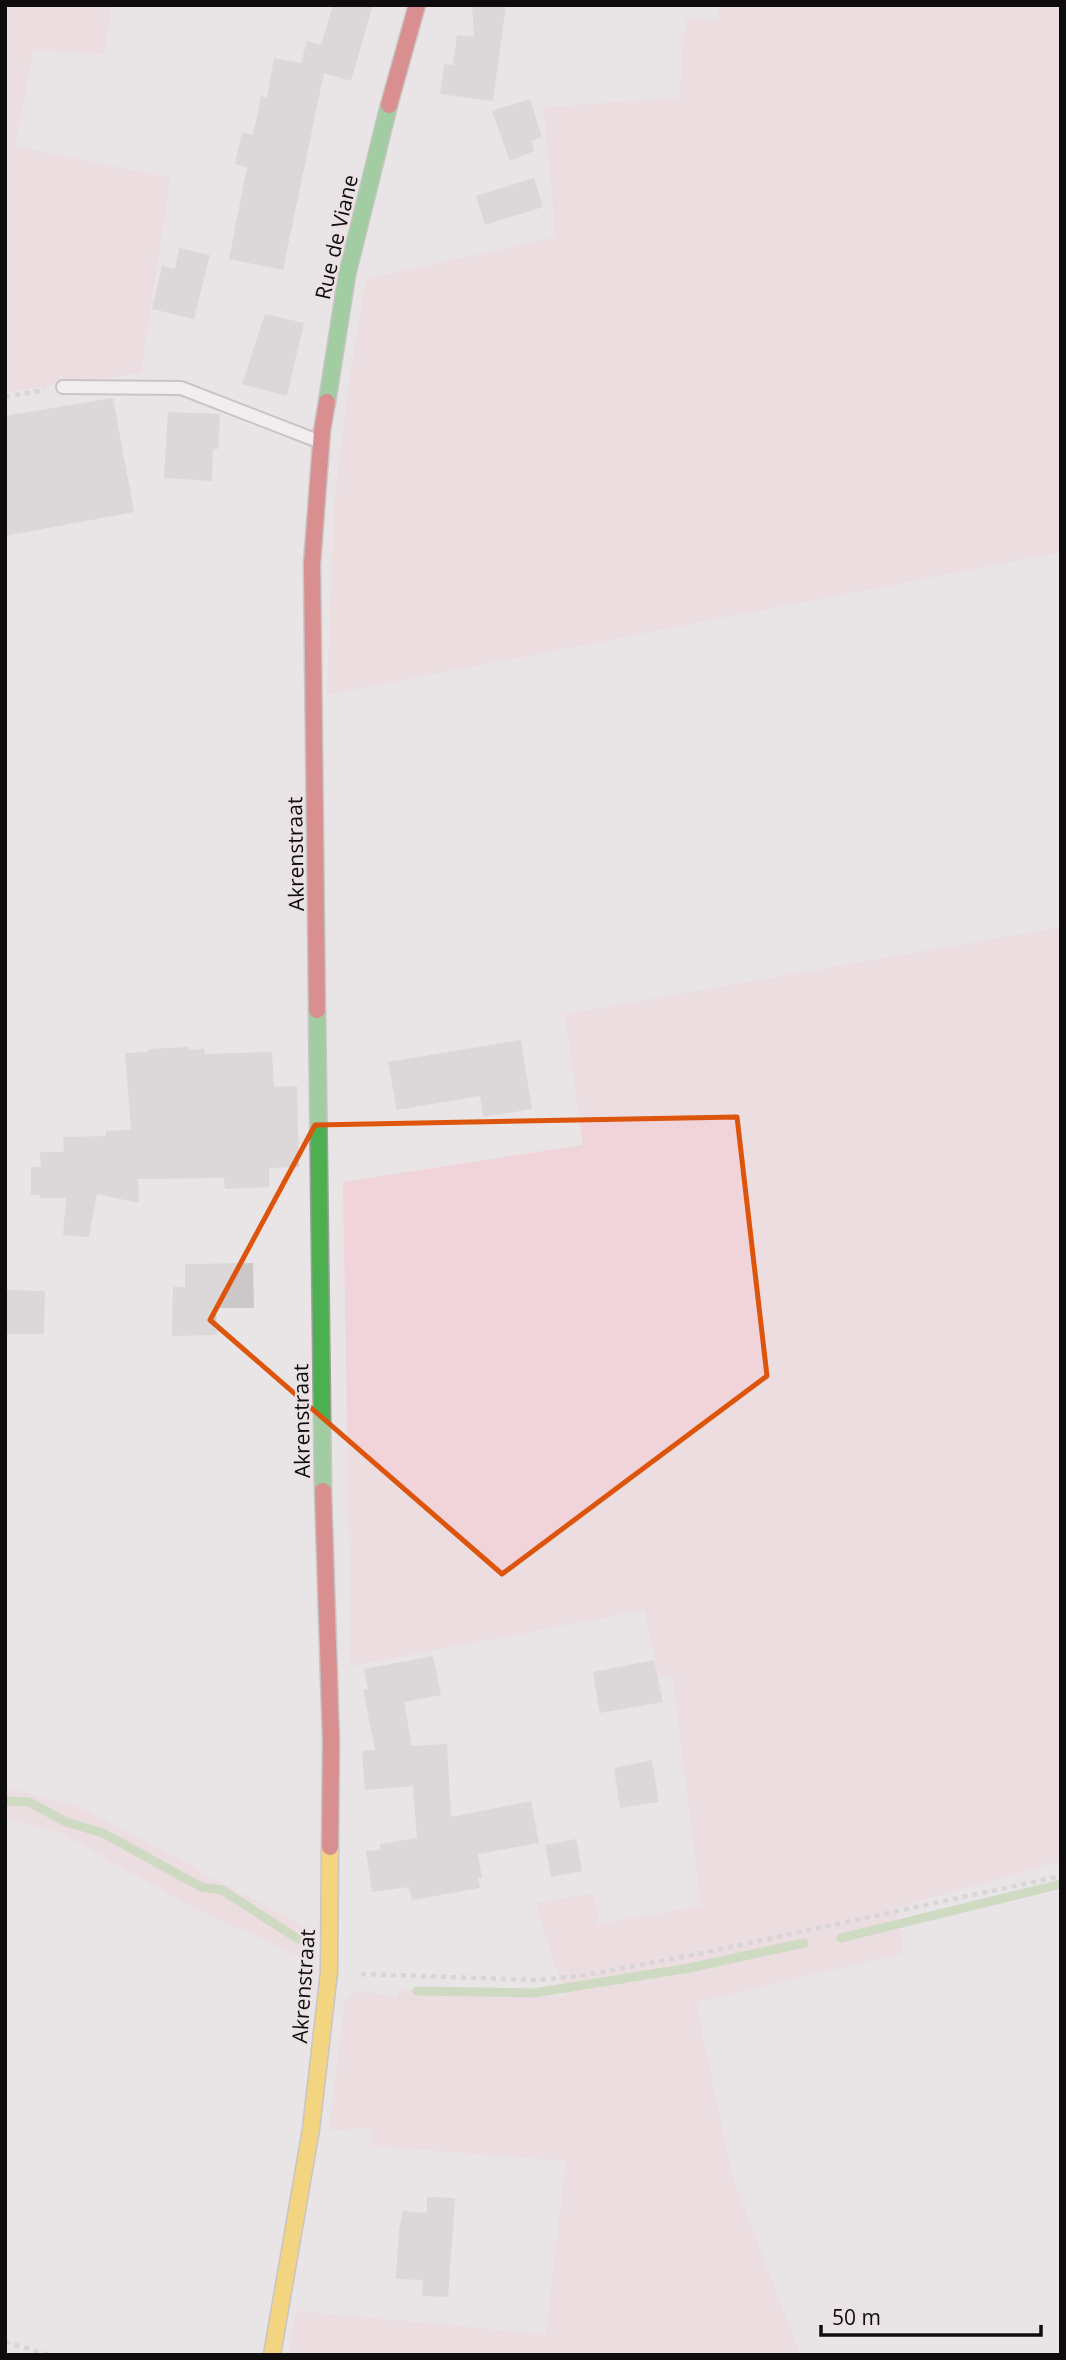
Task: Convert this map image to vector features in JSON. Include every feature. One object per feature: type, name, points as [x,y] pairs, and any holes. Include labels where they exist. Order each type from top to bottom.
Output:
[{"type":"street","name":"Rue de Viane","points":[[319,482],[321,443],[347,275],[381,136],[418,5]]},
{"type":"street","name":"Akrenstraat","points":[[272,2355],[311,2129],[329,1972],[331,1740],[323,1497],[312,564],[319,482]]},
{"type":"lane","points":[[63,387],[181,388],[321,443]]},
{"type":"path","points":[[5,397],[63,387]]},
{"type":"path","points":[[329,1972],[537,1980],[580,1976],[782,1937],[1061,1876]]},
{"type":"path","points":[[5,2342],[50,2355]]},
{"type":"highlighted area","points":[[737,1117],[767,1376],[502,1574],[210,1320],[315,1125]]},
{"type":"shaded area","points":[[5,5],[111,5],[104,54],[33,50],[15,146],[170,178],[141,373],[5,392]]},
{"type":"shaded area","points":[[720,5],[1061,5],[1061,552],[327,695],[335,499],[349,381],[366,279],[556,237],[544,107],[679,98],[686,19],[718,20]]},
{"type":"shaded area","points":[[1061,927],[1061,1861],[895,1908],[904,1953],[696,2002],[731,2173],[800,2355],[289,2355],[296,2311],[546,2334],[566,2161],[373,2146],[371,2128],[329,2130],[345,2002],[352,1993],[368,1992],[398,1998],[399,1989],[565,1997],[536,1903],[594,1893],[598,1924],[701,1906],[673,1676],[658,1678],[645,1610],[351,1666],[343,1182],[583,1145],[565,1014]]},
{"type":"shaded area","points":[[5,1787],[82,1808],[314,1932],[312,1962],[196,1909],[61,1833],[5,1819]]},
{"type":"building","points":[[333,5],[373,5],[351,81],[324,73],[283,270],[229,259],[247,167],[235,164],[242,132],[253,135],[261,96],[267,98],[274,58],[301,63],[307,41],[321,45]]},
{"type":"building","points":[[472,5],[506,5],[493,101],[440,94],[444,64],[453,65],[457,35],[474,37]]},
{"type":"building","points":[[530,99],[542,137],[531,141],[534,151],[510,161],[492,111]]},
{"type":"building","points":[[534,178],[543,207],[485,225],[476,196]]},
{"type":"building","points":[[179,248],[210,255],[194,319],[152,309],[162,266],[175,269]]},
{"type":"building","points":[[265,314],[304,323],[287,396],[242,384]]},
{"type":"building","points":[[113,398],[134,512],[5,536],[5,416]]},
{"type":"building","points":[[168,412],[220,414],[218,449],[213,449],[212,481],[164,478]]},
{"type":"building","points":[[521,1040],[532,1109],[483,1117],[480,1096],[397,1110],[388,1062]]},
{"type":"building","points":[[188,1047],[188,1050],[204,1049],[205,1054],[272,1052],[274,1087],[297,1086],[299,1167],[269,1168],[269,1187],[225,1189],[224,1178],[138,1179],[139,1203],[97,1194],[89,1237],[63,1235],[66,1198],[40,1198],[39,1195],[31,1195],[31,1167],[41,1167],[40,1152],[64,1152],[63,1137],[106,1136],[106,1131],[131,1130],[125,1053]]},
{"type":"building","points":[[253,1263],[254,1308],[216,1308],[217,1335],[172,1336],[173,1287],[185,1287],[185,1264]]},
{"type":"building","points":[[5,1290],[45,1291],[44,1334],[5,1334]]},
{"type":"building","points":[[433,1656],[441,1695],[404,1702],[412,1746],[447,1744],[451,1817],[531,1801],[539,1843],[478,1854],[482,1878],[478,1878],[480,1888],[412,1900],[409,1887],[372,1892],[366,1851],[380,1850],[380,1844],[417,1838],[413,1786],[365,1790],[362,1751],[375,1750],[363,1690],[368,1689],[364,1669]]},
{"type":"building","points":[[654,1660],[663,1702],[600,1713],[593,1672]]},
{"type":"building","points":[[652,1760],[659,1802],[620,1808],[614,1768]]},
{"type":"building","points":[[576,1839],[582,1871],[551,1877],[545,1845]]},
{"type":"building","points":[[427,2197],[455,2198],[448,2297],[422,2296],[423,2280],[396,2279],[399,2229],[403,2211],[427,2213]]},
{"type":"waterway","points":[[5,1801],[29,1802],[66,1822],[103,1833],[201,1887],[222,1890],[298,1939]]},
{"type":"waterway","points":[[841,1938],[1061,1884]]},
{"type":"waterway","points":[[417,1991],[534,1993],[689,1968],[804,1943]]},
{"type":"traffic: fast","points":[[327,402],[347,275],[389,105]]},
{"type":"traffic: fast","points":[[317,1010],[323,1491]]},
{"type":"traffic: slow","points":[[272,2355],[311,2129],[329,1972],[330,1847]]},
{"type":"traffic: jam","points":[[389,105],[417,5]]},
{"type":"traffic: jam","points":[[317,1010],[312,564],[322,431],[327,402]]},
{"type":"traffic: jam","points":[[323,1491],[331,1740],[330,1847]]}]
